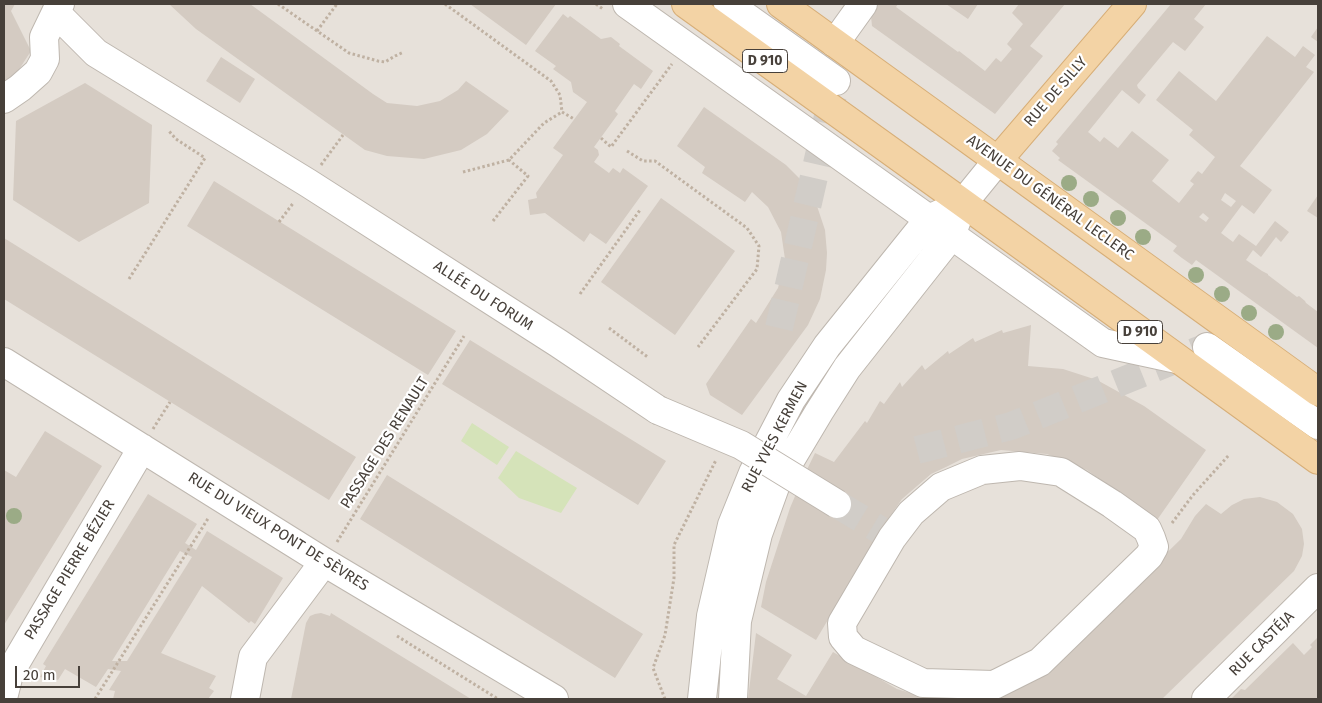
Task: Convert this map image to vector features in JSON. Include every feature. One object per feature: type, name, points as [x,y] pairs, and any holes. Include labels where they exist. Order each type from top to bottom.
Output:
[{"type":"main road","name":"D 910","points":[[686,4],[1318,460]]},
{"type":"main road","name":"AVENUE DU GÉNÉRAL LECLERC","points":[[781,4],[1318,391]]},
{"type":"main road","name":"RUE DE SILLY","points":[[998,160],[1132,4]]},
{"type":"street","points":[[627,4],[1103,343],[1177,359]]},
{"type":"street","points":[[728,4],[836,81]]},
{"type":"street","points":[[835,43],[863,4]]},
{"type":"street","points":[[4,99],[38,72],[45,59],[44,36],[58,8]]},
{"type":"street","name":"ALLÉE DU FORUM","points":[[58,8],[96,53],[308,183],[558,343],[658,410],[741,445],[837,504]]},
{"type":"street","name":"RUE DE SILLY","points":[[980,181],[998,160]]},
{"type":"street","name":"RUE YVES KERMEN","points":[[733,699],[737,621],[758,534],[776,484],[847,368],[951,236],[963,203],[980,181]]},
{"type":"street","name":"RUE YVES KERMEN","points":[[702,699],[711,616],[732,525],[753,473],[791,400],[827,346],[929,219],[963,203]]},
{"type":"street","points":[[1207,347],[1318,424]]},
{"type":"street","name":"RUE DU VIEUX PONT DE SÈVRES","points":[[4,362],[146,441],[221,497],[324,562],[554,699]]},
{"type":"street","name":"PASSAGE PIERRE BÉZIER","points":[[4,694],[9,674],[146,441]]},
{"type":"street","points":[[1020,466],[1061,472],[1112,504],[1147,529],[1154,547],[1149,556],[1040,662],[994,685],[924,683],[854,650],[843,637],[842,623],[886,534],[941,487],[982,470],[1020,466]]},
{"type":"street","points":[[245,699],[253,657],[324,562]]},
{"type":"street","name":"RUE CASTÉJA","points":[[1206,699],[1318,588]]},
{"type":"path","points":[[278,4],[349,53],[385,62],[404,52]]},
{"type":"path","points":[[317,31],[338,4]]},
{"type":"path","points":[[445,4],[551,81],[560,95],[562,112]]},
{"type":"path","points":[[601,138],[612,147],[686,46]]},
{"type":"path","points":[[562,112],[574,119]]},
{"type":"path","points":[[463,172],[508,160],[544,123],[562,112]]},
{"type":"path","points":[[129,279],[205,158],[176,139],[168,130]]},
{"type":"path","points":[[627,151],[643,161],[655,161],[747,228],[759,246],[757,269],[698,347]]},
{"type":"path","points":[[493,221],[528,176],[508,160]]},
{"type":"path","points":[[580,294],[640,210]]},
{"type":"path","points":[[609,328],[649,358]]},
{"type":"path","name":"PASSAGE DES RENAULT","points":[[324,562],[464,336]]},
{"type":"path","points":[[146,441],[170,402]]},
{"type":"path","points":[[665,699],[653,668],[665,635],[674,578],[674,545],[726,439]]},
{"type":"path","points":[[1167,528],[1193,495],[1229,455]]},
{"type":"path","points":[[95,699],[221,497]]},
{"type":"shaded area","points":[[4,4],[1318,4],[1318,699],[4,699]]},
{"type":"green space","points":[[472,423],[509,447],[497,465],[461,441]]},
{"type":"green space","points":[[516,451],[577,488],[561,513],[519,498],[498,478]]},
{"type":"building","points":[[4,4],[15,4],[11,11],[31,51],[7,88],[4,88]]},
{"type":"building","points":[[169,4],[250,4],[387,103],[417,106],[440,101],[458,90],[466,81],[509,111],[487,134],[461,150],[424,159],[387,156],[365,150],[196,29]]},
{"type":"building","points":[[470,4],[556,4],[526,45]]},
{"type":"building","points":[[879,4],[898,4],[896,7],[985,71],[996,58],[1001,62],[1012,49],[1007,44],[1023,24],[1012,13],[1019,4],[1065,4],[1030,46],[1043,56],[995,114],[872,26],[871,16]]},
{"type":"building","points":[[946,4],[978,4],[968,19]]},
{"type":"building","points":[[1171,4],[1206,4],[1194,19],[1204,27],[1185,51],[1173,42],[1137,85],[1146,95],[1139,104],[1122,90],[1088,132],[1100,142],[1104,137],[1118,148],[1132,131],[1169,160],[1152,181],[1179,203],[1194,184],[1190,181],[1198,171],[1202,174],[1215,157],[1189,135],[1193,130],[1156,100],[1179,71],[1216,101],[1267,36],[1295,57],[1303,46],[1315,55],[1306,67],[1314,72],[1240,166],[1272,190],[1254,214],[1242,205],[1221,233],[1233,242],[1239,234],[1256,246],[1275,221],[1289,232],[1281,242],[1276,237],[1261,257],[1253,250],[1246,260],[1268,274],[1297,297],[1299,296],[1318,312],[1318,348],[1196,260],[1192,265],[1173,251],[1177,246],[1058,160],[1060,158],[1052,151],[1058,144],[1056,142]],"holes":[[[1225,193],[1236,201],[1231,207],[1221,200]],[[1203,213],[1209,218],[1206,222],[1199,217]]]},
{"type":"building","points":[[563,14],[568,18],[570,16],[601,39],[611,37],[620,44],[619,46],[653,71],[641,89],[634,84],[615,111],[618,114],[594,147],[598,150],[599,155],[594,162],[609,173],[613,168],[620,173],[623,168],[648,186],[606,244],[590,233],[584,242],[545,213],[530,215],[528,200],[537,198],[536,193],[563,155],[553,148],[587,102],[573,92],[571,82],[553,69],[556,66],[535,51]]},
{"type":"building","points":[[1318,27],[1318,42],[1311,37]]},
{"type":"building","points":[[221,57],[255,79],[240,103],[206,81]]},
{"type":"building","points":[[85,83],[152,125],[149,203],[79,242],[13,200],[16,121]]},
{"type":"building","points":[[704,107],[786,165],[803,182],[817,206],[825,230],[826,270],[820,299],[808,325],[742,415],[710,395],[706,384],[751,319],[756,323],[778,288],[785,259],[781,232],[768,207],[752,192],[745,202],[702,173],[705,167],[677,146]]},
{"type":"building","points":[[214,181],[456,331],[428,375],[187,226]]},
{"type":"building","points":[[1318,195],[1318,218],[1307,211]]},
{"type":"building","points":[[661,198],[735,251],[675,335],[601,282]]},
{"type":"building","points":[[4,238],[356,457],[329,500],[4,299]]},
{"type":"building","points":[[1031,325],[1028,366],[1063,369],[1097,380],[1144,406],[1206,450],[1157,520],[1087,470],[1047,454],[1001,450],[962,459],[931,474],[902,499],[882,528],[816,640],[761,607],[766,582],[790,508],[815,453],[834,462],[865,421],[867,423],[880,401],[884,404],[900,382],[902,387],[922,365],[925,370],[948,351],[949,354],[973,338],[975,342],[1002,330],[1003,333]]},
{"type":"building","points":[[470,340],[666,461],[638,505],[442,384]]},
{"type":"building","points":[[45,431],[102,466],[4,625],[4,470],[16,477]]},
{"type":"building","points":[[387,475],[643,634],[615,678],[360,519]]},
{"type":"building","points":[[148,494],[197,524],[185,543],[196,550],[207,531],[283,578],[255,624],[251,621],[249,623],[202,586],[161,653],[216,676],[209,688],[214,691],[208,699],[113,699],[115,691],[109,690],[121,671],[108,669],[96,687],[65,669],[58,680],[40,677],[46,666],[43,664]],"holes":[[[180,551],[192,557],[127,661],[112,661]]]},
{"type":"building","points":[[1260,497],[1277,502],[1293,514],[1302,529],[1304,544],[1302,556],[1294,571],[1162,699],[978,699],[1008,691],[1048,669],[1181,539],[1195,516],[1206,504],[1221,514],[1232,505],[1244,499]]},
{"type":"building","points":[[321,613],[330,616],[331,613],[471,699],[291,699],[306,623],[310,616]]},
{"type":"building","points":[[756,633],[792,655],[777,679],[806,696],[833,652],[897,689],[930,699],[748,699]]},
{"type":"building","points":[[1318,637],[1318,699],[1231,699],[1241,689],[1245,690],[1293,643],[1304,655]]},
{"type":"tunnel","points":[[779,328],[835,86]]},
{"type":"tunnel","points":[[917,450],[1011,426],[1207,347]]},
{"type":"tunnel","points":[[837,504],[880,530]]}]
